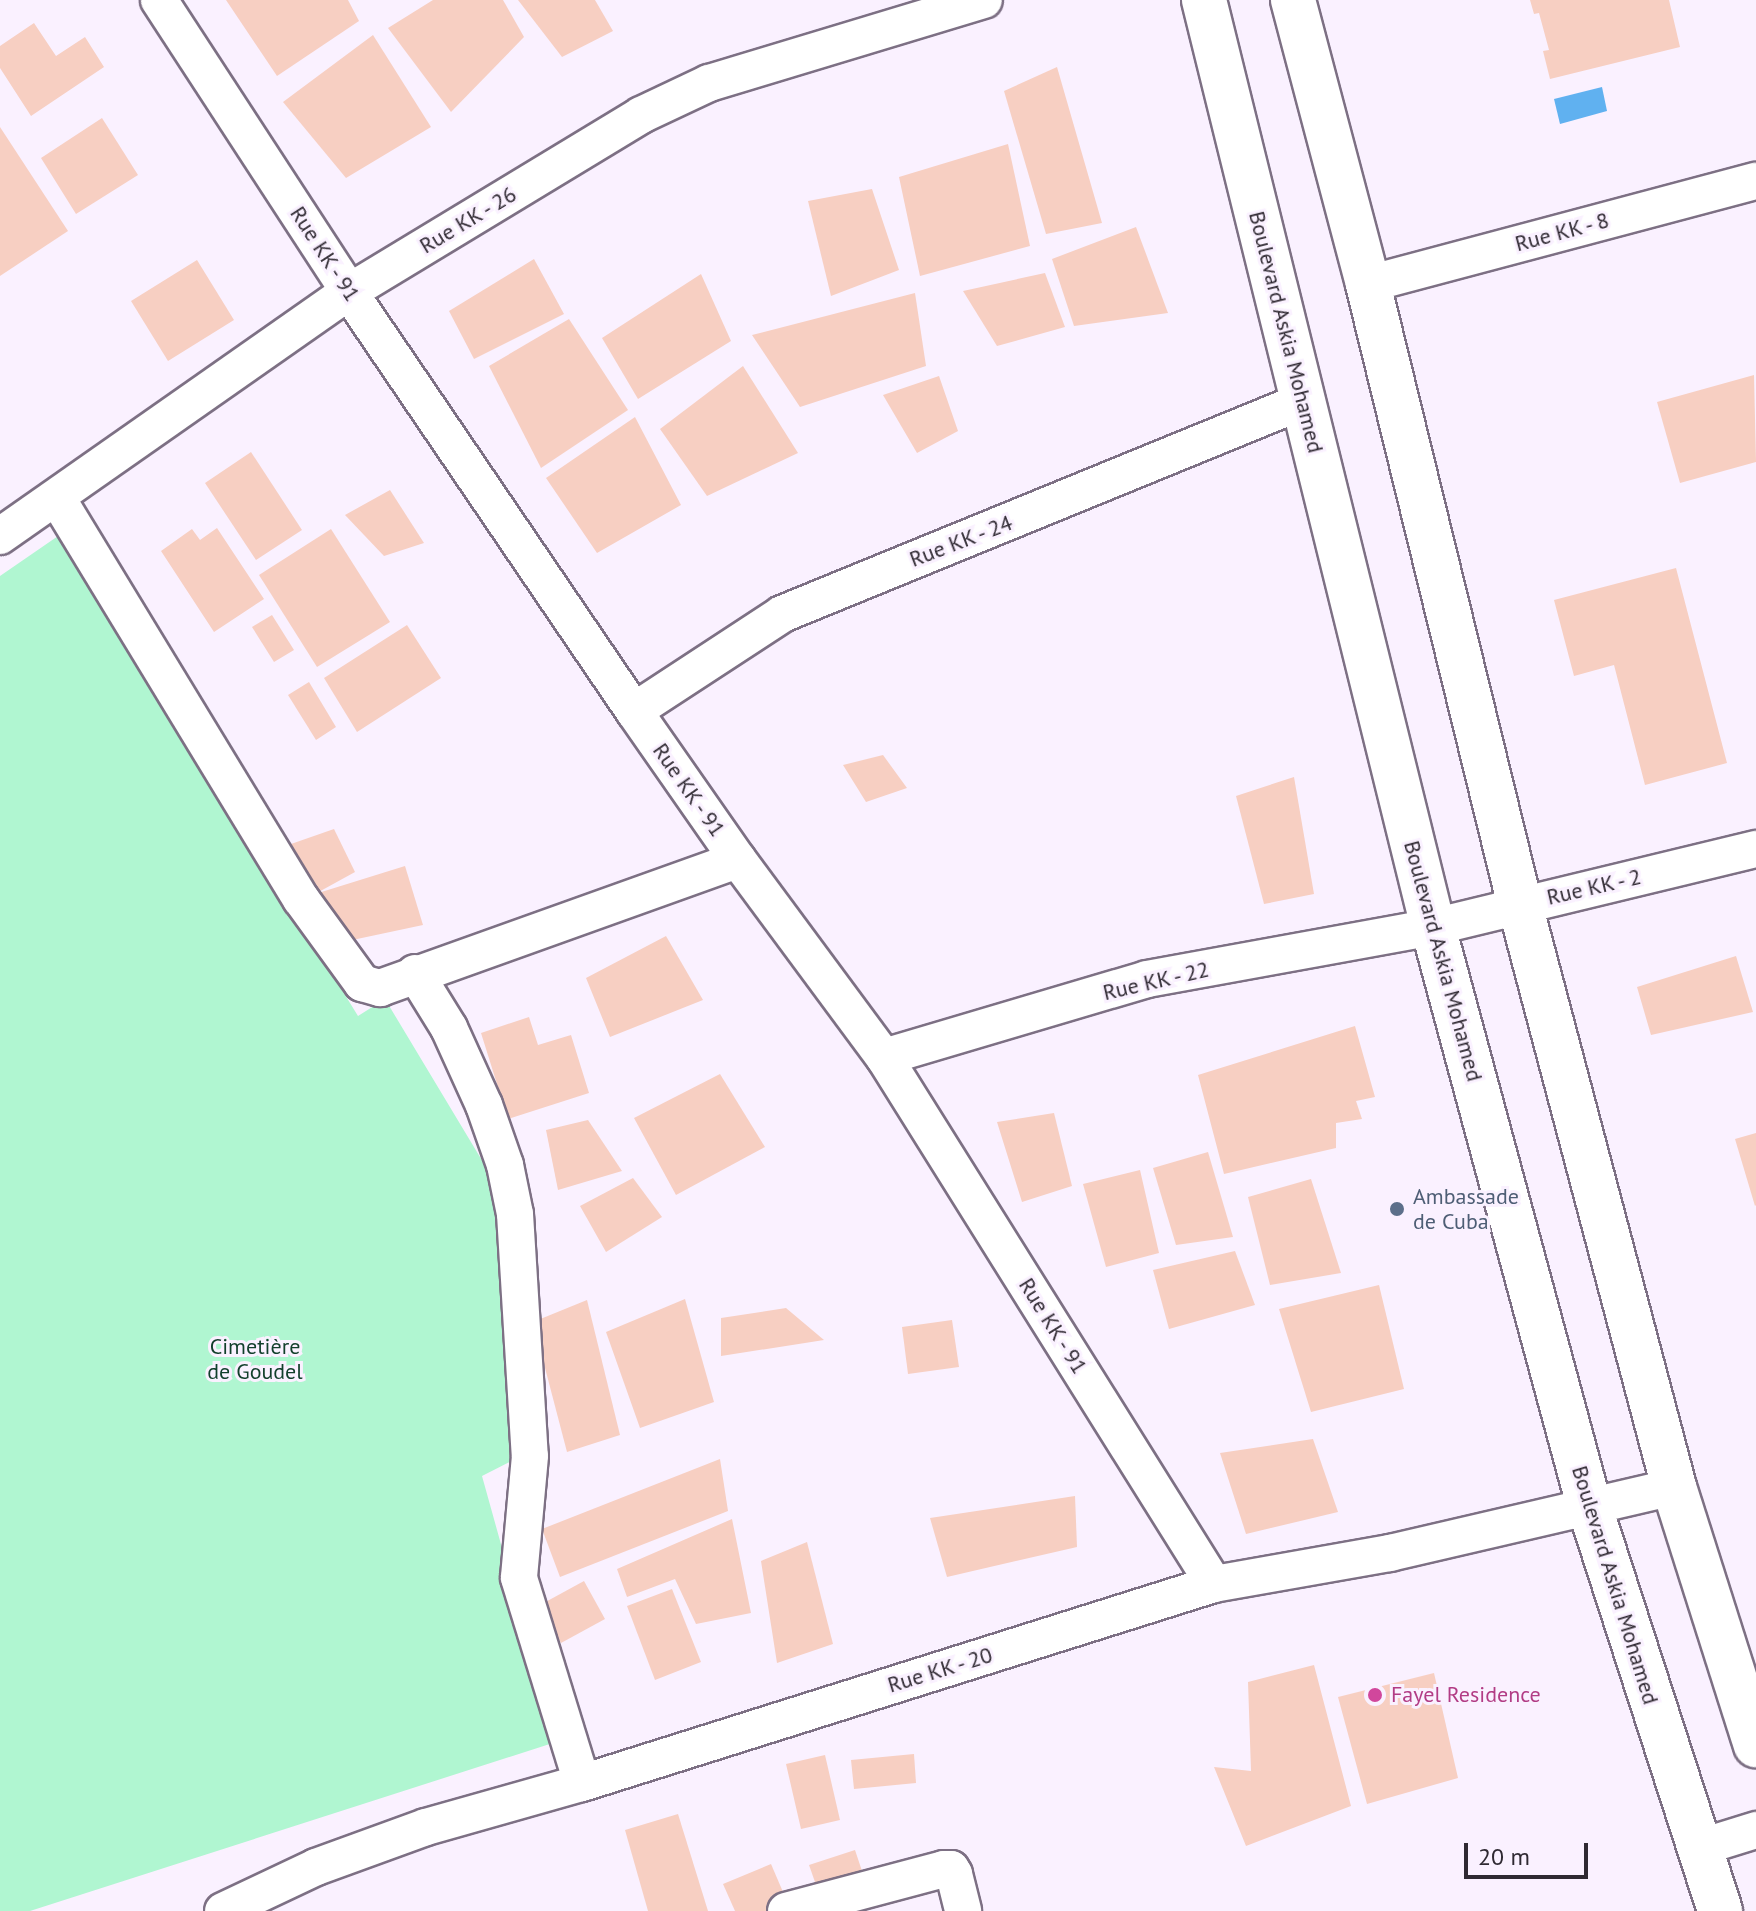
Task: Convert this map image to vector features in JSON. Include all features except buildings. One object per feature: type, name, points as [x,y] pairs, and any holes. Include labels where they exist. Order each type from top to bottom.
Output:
[{"type":"main road","name":"Boulevard Askia Mohamed","points":[[1204,0],[1433,927],[1589,1505],[1720,1911]]},
{"type":"main road","points":[[1293,0],[1368,284],[1520,905],[1674,1487],[1756,1745]]},
{"type":"street","name":"Rue KK - 91","points":[[159,0],[349,292],[634,711],[738,860],[884,1057],[1214,1584]]},
{"type":"street","name":"Rue KK - 26","points":[[0,536],[349,292],[641,115],[696,90],[984,0]]},
{"type":"street","name":"Rue KK - 8","points":[[1368,284],[1756,181]]},
{"type":"street","name":"Rue KK - 24","points":[[634,711],[782,614],[1303,401]]},
{"type":"street","points":[[57,498],[301,899],[362,983],[380,988],[738,860]]},
{"type":"street","name":"Rue KK - 2","points":[[1433,927],[1756,849]]},
{"type":"street","name":"Rue KK - 22","points":[[884,1057],[1147,979],[1433,927]]},
{"type":"street","points":[[415,973],[449,1028],[484,1105],[505,1165],[515,1214],[530,1456],[519,1578],[582,1783]]},
{"type":"street","name":"Rue KK - 20","points":[[223,1911],[316,1867],[426,1827],[582,1783],[1214,1584],[1390,1553],[1674,1487]]},
{"type":"street","points":[[1698,1848],[1756,1830]]},
{"type":"street","points":[[786,1911],[821,1899],[951,1869],[963,1911]]},
{"type":"green space","name":"Cimetière de Goudel","points":[[61,534],[358,1016],[385,999],[498,1187],[521,1456],[482,1476],[556,1742],[30,1911],[0,1911],[0,576]]},
{"type":"water","points":[[1602,87],[1607,111],[1560,124],[1554,99]]},
{"type":"place","name":"Ambassade de Cuba","points":[[1397,1209]]},
{"type":"place","name":"Fayel Residence","points":[[1375,1695]]}]
